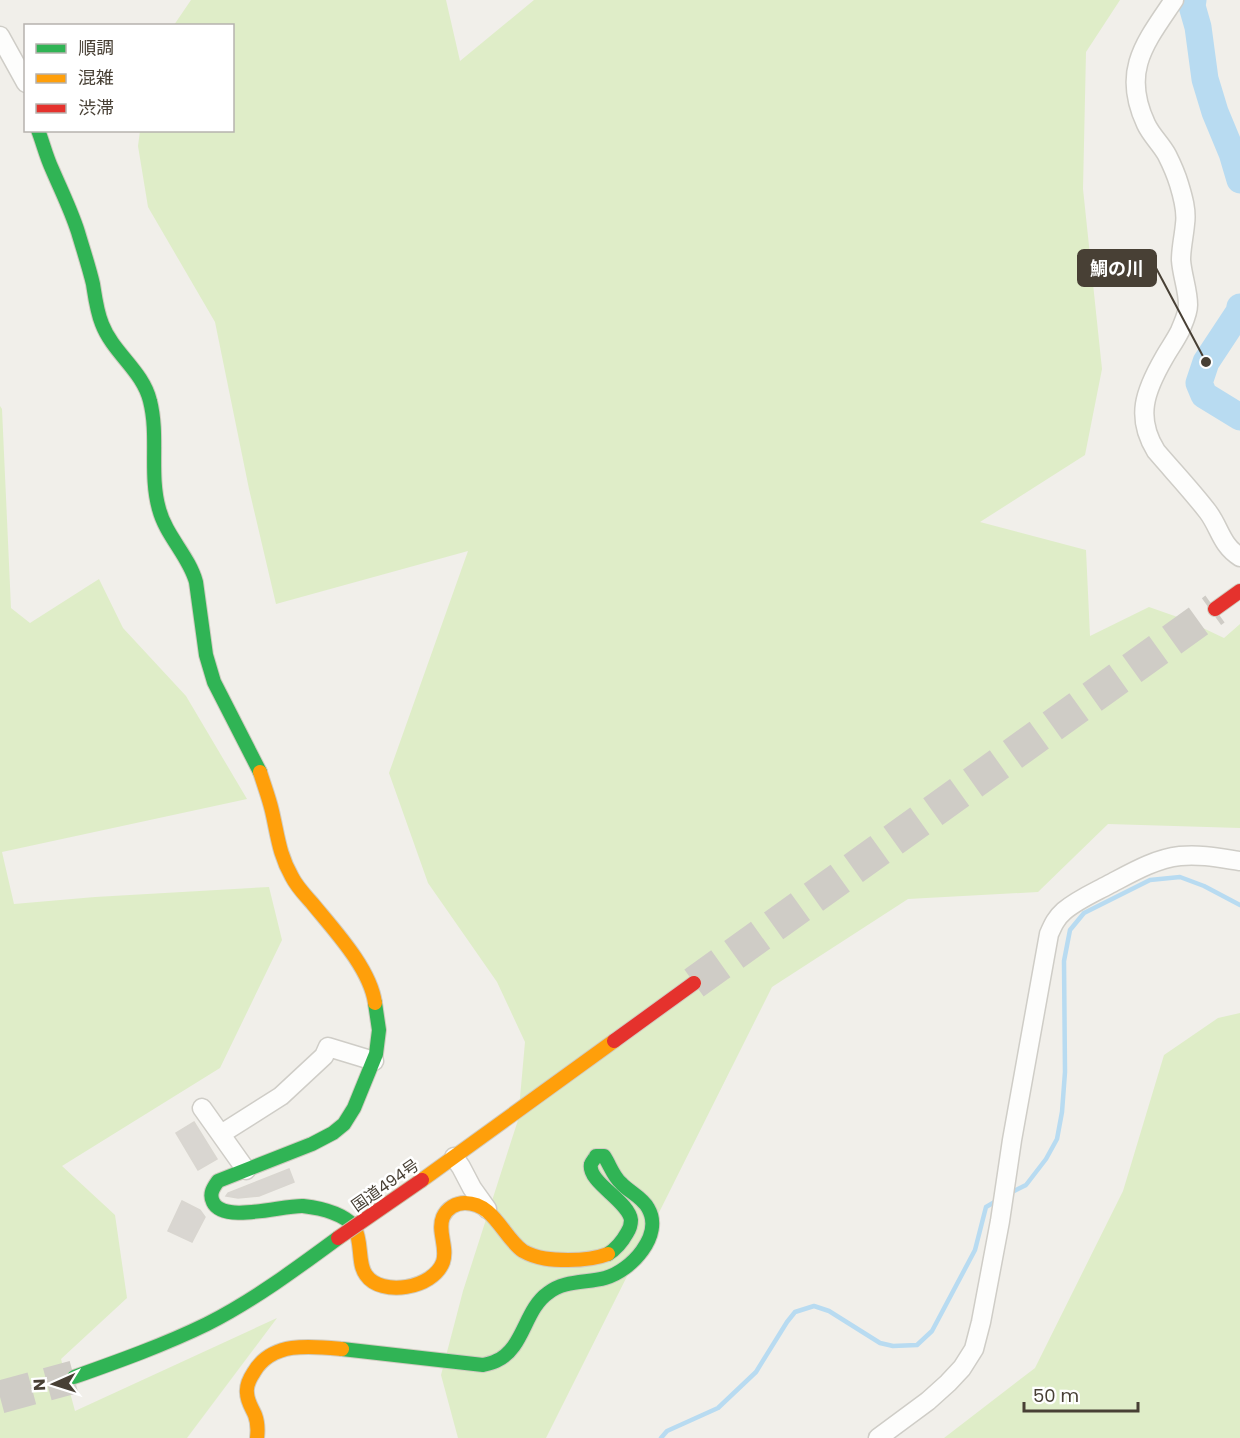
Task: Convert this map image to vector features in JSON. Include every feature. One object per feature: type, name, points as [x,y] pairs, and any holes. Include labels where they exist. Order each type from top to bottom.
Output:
[{"type":"main road","points":[[39,132],[51,167],[73,216],[88,264],[101,323],[110,342],[138,375],[150,398],[154,422],[154,481],[159,510],[169,534],[193,571],[199,596],[206,655],[214,682],[259,767],[284,863],[294,881],[346,944],[368,979],[374,994],[379,1030],[376,1054],[354,1108],[344,1124],[312,1144],[218,1181],[211,1196],[213,1205],[224,1212],[235,1213],[296,1205],[309,1206],[338,1216],[354,1225],[358,1233],[362,1269],[367,1278],[393,1287],[425,1283],[440,1270],[445,1250],[443,1217],[453,1206],[461,1203],[488,1209],[513,1242],[521,1250],[532,1255],[554,1260],[588,1259],[613,1252],[623,1241],[631,1220],[622,1203],[605,1190],[593,1175],[590,1167],[591,1160],[596,1156],[604,1156],[614,1176],[648,1208],[651,1219],[648,1241],[636,1259],[616,1274],[560,1286],[548,1292],[531,1312],[513,1350],[495,1363],[483,1365],[337,1348],[288,1349],[264,1358],[248,1381],[246,1392],[256,1416],[257,1438]]},
{"type":"main road","points":[[1220,605],[1240,591]]},
{"type":"main road","name":"国道494号","points":[[74,1377],[151,1348],[222,1315],[261,1293],[422,1180],[694,983]]},
{"type":"street","points":[[1174,0],[1146,42],[1138,62],[1136,78],[1137,98],[1146,125],[1167,155],[1185,206],[1186,223],[1181,259],[1188,308],[1176,338],[1148,389],[1144,412],[1145,427],[1156,451],[1209,513],[1225,544],[1240,556]]},
{"type":"street","points":[[0,36],[24,79]]},
{"type":"street","points":[[878,1438],[948,1383],[962,1368],[974,1349],[1000,1221],[1012,1140],[1049,934],[1055,921],[1076,901],[1149,864],[1167,858],[1205,855],[1240,861]]},
{"type":"street","points":[[221,1134],[281,1096],[324,1056],[328,1047],[374,1061]]},
{"type":"street","points":[[202,1108],[246,1170]]},
{"type":"street","points":[[454,1157],[472,1188],[488,1209]]},
{"type":"green space","points":[[191,0],[446,0],[460,61],[534,0],[1120,0],[1086,52],[1083,189],[1102,369],[1085,455],[980,522],[1086,550],[1090,636],[1149,607],[1186,620],[1224,638],[1240,624],[1240,828],[1108,824],[1038,892],[908,899],[772,987],[546,1438],[458,1438],[441,1375],[463,1291],[518,1120],[525,1042],[497,982],[428,883],[389,773],[468,551],[276,604],[249,489],[215,322],[148,207],[138,146],[140,132],[234,132],[234,24],[175,24]]},
{"type":"green space","points":[[0,406],[2,409],[11,608],[30,623],[99,579],[123,628],[186,696],[247,799],[2,852],[14,904],[269,887],[282,940],[220,1068],[62,1166],[115,1215],[127,1298],[61,1359],[75,1411],[277,1318],[187,1438],[0,1438]]},
{"type":"green space","points":[[1240,1013],[1240,1438],[944,1438],[1035,1368],[1123,1191],[1164,1055],[1218,1018]]},
{"type":"building","points":[[194,1122],[217,1159],[198,1170],[176,1133]]},
{"type":"building","points":[[289,1169],[294,1182],[259,1196],[238,1198],[226,1196],[228,1193]]},
{"type":"building","points":[[182,1201],[200,1210],[205,1217],[192,1242],[168,1231]]},
{"type":"waterway","points":[[1193,0],[1192,6],[1198,27],[1205,79],[1240,180]]},
{"type":"waterway","points":[[1240,307],[1206,362],[1199,383],[1204,395],[1240,417]]},
{"type":"waterway","points":[[1010,1193],[1026,1185],[1046,1159],[1057,1139],[1065,1072],[1064,961],[1070,930],[1084,913],[1150,880],[1180,877],[1204,886],[1240,905]]},
{"type":"waterway","points":[[661,1438],[667,1431],[718,1408],[756,1372],[795,1312],[814,1306],[829,1311],[880,1343],[893,1346],[917,1345],[932,1331],[975,1250],[986,1207],[998,1200]]},
{"type":"tunnel","points":[[694,983],[1215,609]]},
{"type":"tunnel","points":[[0,1397],[74,1377]]},
{"type":"traffic: fast","points":[[39,132],[78,232],[102,324],[113,344],[141,380],[150,401],[153,414],[155,482],[159,509],[162,519],[188,563],[196,582],[206,655],[214,682],[260,772]]},
{"type":"traffic: fast","points":[[354,1226],[337,1214],[303,1206],[254,1212],[228,1212],[213,1202],[212,1194],[218,1181],[312,1144],[333,1133],[344,1124],[354,1108],[376,1054],[379,1030],[375,1003]]},
{"type":"traffic: fast","points":[[342,1349],[483,1365],[490,1363],[513,1348],[534,1309],[548,1293],[568,1284],[605,1278],[625,1268],[634,1260],[648,1240],[652,1229],[652,1218],[645,1204],[618,1180],[604,1156],[596,1156],[591,1164],[591,1171],[601,1185],[629,1213],[631,1220],[623,1239],[608,1254]]},
{"type":"traffic: fast","points":[[74,1377],[158,1346],[207,1324],[290,1273],[338,1238]]},
{"type":"traffic: slow","points":[[260,772],[288,869],[299,888],[359,963],[372,990],[375,1003]]},
{"type":"traffic: slow","points":[[422,1180],[614,1041]]},
{"type":"traffic: slow","points":[[354,1226],[366,1275],[373,1282],[394,1288],[418,1284],[429,1279],[437,1271],[444,1256],[441,1222],[449,1209],[462,1203],[475,1204],[491,1214],[516,1245],[534,1256],[573,1260],[608,1254]]},
{"type":"traffic: slow","points":[[257,1438],[257,1421],[248,1399],[247,1390],[251,1377],[262,1362],[282,1350],[294,1348],[342,1349]]},
{"type":"traffic: jam","points":[[1215,609],[1240,591]]},
{"type":"traffic: jam","points":[[614,1041],[694,983]]},
{"type":"traffic: jam","points":[[338,1238],[422,1180]]},
{"type":"place","name":"鯛の川","points":[[1206,362]]}]
